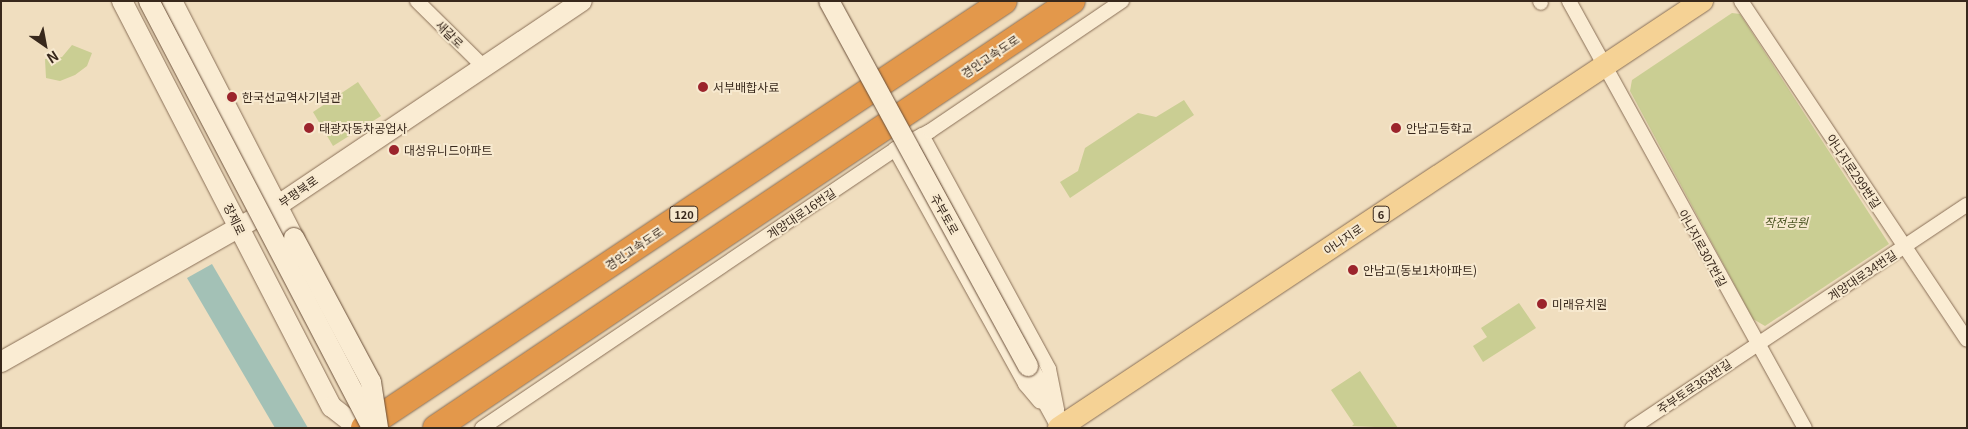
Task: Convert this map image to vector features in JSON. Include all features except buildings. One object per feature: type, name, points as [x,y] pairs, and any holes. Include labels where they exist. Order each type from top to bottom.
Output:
[{"type":"highway","name":"경인고속도로","points":[[364,428],[1004,1]]},
{"type":"highway","name":"경인고속도로","points":[[436,428],[1072,1]]},
{"type":"main road","name":"장제로","points":[[122,1],[240,229],[253,259],[332,407],[359,428]]},
{"type":"main road","name":"장제로","points":[[149,1],[372,428]]},
{"type":"main road","points":[[172,1],[277,206],[371,382],[378,428]]},
{"type":"main road","name":"부평북로","points":[[1,362],[240,229],[582,1]]},
{"type":"main road","name":"주부토로","points":[[829,1],[1061,427]]},
{"type":"main road","name":"아나지로","points":[[1061,427],[1702,1]]},
{"type":"street","name":"새갈로","points":[[417,1],[484,67]]},
{"type":"street","name":"계양대로16번길","points":[[482,428],[895,149],[922,135],[1122,1]]},
{"type":"street","name":"아나지로307번길","points":[[1569,1],[1756,345],[1805,428]]},
{"type":"street","name":"아나지로299번길","points":[[1741,1],[1967,340]]},
{"type":"street","points":[[922,135],[1049,369],[1061,427]]},
{"type":"street","points":[[895,149],[1025,384],[1061,427]]},
{"type":"street","points":[[909,175],[915,157],[923,155],[935,160]]},
{"type":"street","name":"계양대로34번길","points":[[1756,345],[1967,205]]},
{"type":"street","name":"주부토로363번길","points":[[1632,428],[1756,345]]},
{"type":"green space","name":"작전공원","points":[[1732,13],[1740,14],[1889,244],[1765,326],[1753,319],[1630,91],[1632,80]]},
{"type":"green space","points":[[72,45],[92,53],[87,66],[75,75],[60,81],[46,78],[45,59],[62,57]]},
{"type":"green space","points":[[358,82],[381,116],[333,146],[313,112]]},
{"type":"green space","points":[[1184,100],[1194,115],[1070,198],[1060,182],[1078,171],[1085,148],[1138,113],[1156,117]]},
{"type":"green space","points":[[1519,303],[1536,328],[1483,362],[1473,346],[1487,337],[1481,328]]},
{"type":"green space","points":[[1360,371],[1398,428],[1352,426],[1354,424],[1331,390]]},
{"type":"water","points":[[212,264],[308,428],[275,428],[187,278]]},
{"type":"place","name":"서부배합사료","points":[[703,87]]},
{"type":"place","name":"한국선교역사기념관","points":[[232,97]]},
{"type":"place","name":"태광자동차공업사","points":[[309,128]]},
{"type":"place","name":"안남고등학교","points":[[1396,128]]},
{"type":"place","name":"대성유니드아파트","points":[[394,150]]},
{"type":"place","name":"안남고(동보1차아파트)","points":[[1353,270]]},
{"type":"place","name":"미래유치원","points":[[1542,304]]}]
